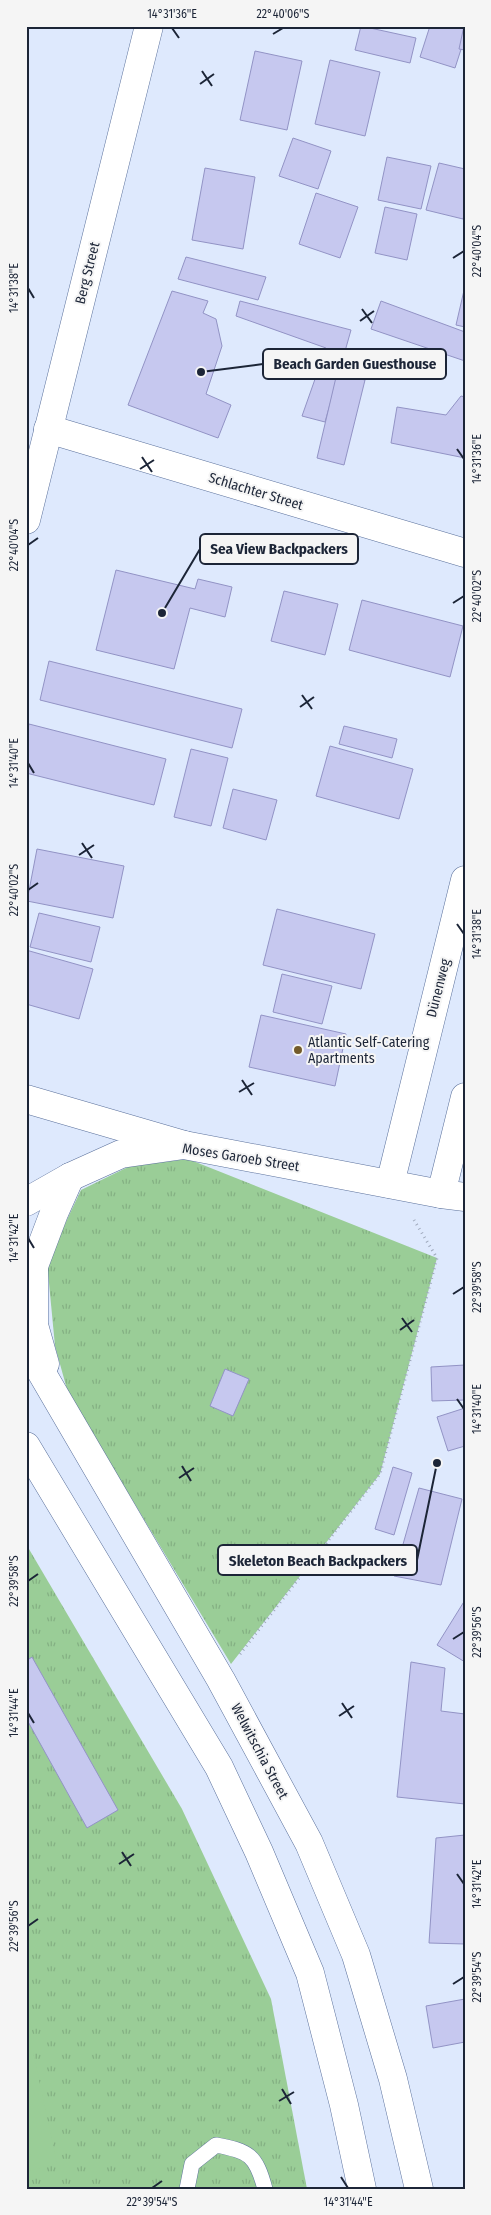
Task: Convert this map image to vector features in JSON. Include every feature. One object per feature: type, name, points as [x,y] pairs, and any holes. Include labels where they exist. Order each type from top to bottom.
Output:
[{"type":"street","name":"Berg Street","points":[[26,520],[149,26]]},
{"type":"street","name":"Schlachter Street","points":[[48,429],[465,553]]},
{"type":"street","name":"Dünenweg","points":[[390,1184],[465,880]]},
{"type":"street","points":[[453,1196],[465,1097]]},
{"type":"street","points":[[26,1099],[184,1145]]},
{"type":"street","name":"Moses Garoeb Street","points":[[26,1202],[70,1177],[121,1154],[184,1145],[453,1196]]},
{"type":"street","points":[[54,1396],[34,1325],[34,1266],[70,1177]]},
{"type":"street","name":"Welwitschia Street","points":[[26,1346],[221,1680],[309,1843],[356,1955],[393,2079],[419,2189]]},
{"type":"street","points":[[26,1446],[219,1767],[259,1852],[310,1973],[344,2105],[362,2189]]},
{"type":"lane","points":[[187,2189],[192,2164],[216,2145],[243,2150],[260,2169],[265,2189]]},
{"type":"path","points":[[221,1680],[380,1474],[438,1258],[390,1184]]},
{"type":"green space","points":[[188,1159],[437,1258],[380,1474],[231,1664],[68,1393],[55,1346],[47,1262],[81,1190],[130,1166]]},
{"type":"green space","points":[[26,1544],[182,1809],[271,1999],[307,2189],[26,2189]]},
{"type":"green space","points":[[33,2052],[57,2164],[26,2171],[26,2054]]},
{"type":"building","points":[[361,26],[416,38],[410,63],[355,50]]},
{"type":"building","points":[[430,26],[465,26],[465,37],[455,68],[420,57]]},
{"type":"building","points":[[465,26],[465,50],[459,49]]},
{"type":"building","points":[[255,51],[302,61],[287,130],[240,120]]},
{"type":"building","points":[[330,60],[380,72],[365,136],[315,124]]},
{"type":"building","points":[[293,138],[331,151],[318,189],[279,176]]},
{"type":"building","points":[[387,157],[431,166],[421,209],[378,200]]},
{"type":"building","points":[[439,163],[465,169],[465,212],[463,219],[426,210]]},
{"type":"building","points":[[205,168],[255,177],[243,249],[192,240]]},
{"type":"building","points":[[316,193],[358,207],[340,258],[299,244]]},
{"type":"building","points":[[385,207],[417,214],[407,260],[375,253]]},
{"type":"building","points":[[186,257],[266,277],[258,300],[178,279]]},
{"type":"building","points":[[465,286],[465,327],[456,325]]},
{"type":"building","points":[[172,291],[208,301],[203,313],[216,319],[222,346],[206,394],[231,405],[218,438],[128,405]]},
{"type":"building","points":[[240,301],[351,330],[325,422],[302,416],[326,348],[236,316]]},
{"type":"building","points":[[381,301],[465,332],[465,361],[371,329]]},
{"type":"building","points":[[337,373],[365,380],[344,465],[317,458]]},
{"type":"building","points":[[461,396],[465,397],[465,458],[391,443],[397,407],[446,415]]},
{"type":"building","points":[[116,570],[195,589],[198,579],[232,587],[225,617],[190,608],[174,669],[96,650]]},
{"type":"building","points":[[284,591],[338,604],[325,655],[271,641]]},
{"type":"building","points":[[362,600],[463,626],[450,677],[349,650]]},
{"type":"building","points":[[49,661],[242,709],[232,748],[40,700]]},
{"type":"building","points":[[29,724],[166,759],[154,805],[26,773],[26,737]]},
{"type":"building","points":[[344,726],[397,739],[392,758],[339,744]]},
{"type":"building","points":[[330,746],[413,769],[399,819],[316,796]]},
{"type":"building","points":[[191,749],[228,758],[211,826],[174,817]]},
{"type":"building","points":[[233,789],[277,800],[266,840],[223,828]]},
{"type":"building","points":[[37,849],[124,866],[113,918],[27,901]]},
{"type":"building","points":[[277,909],[375,934],[361,989],[263,965]]},
{"type":"building","points":[[39,913],[100,927],[91,962],[30,947]]},
{"type":"building","points":[[26,950],[93,969],[79,1019],[26,1004]]},
{"type":"building","points":[[282,974],[332,986],[322,1024],[273,1012]]},
{"type":"building","name":"Atlantic Self-Catering Apartments","points":[[261,1015],[346,1034],[335,1086],[249,1067]]},
{"type":"building","points":[[465,1365],[465,1400],[432,1401],[431,1367]]},
{"type":"building","points":[[225,1369],[249,1379],[233,1416],[210,1406]]},
{"type":"building","points":[[465,1408],[465,1446],[448,1451],[437,1417]]},
{"type":"building","points":[[393,1467],[412,1473],[394,1535],[375,1529]]},
{"type":"building","points":[[419,1488],[462,1499],[441,1585],[394,1576]]},
{"type":"building","points":[[465,1600],[465,1662],[437,1645]]},
{"type":"building","points":[[32,1657],[118,1810],[87,1828],[26,1718],[26,1661]]},
{"type":"building","points":[[411,1662],[445,1668],[441,1711],[465,1714],[465,1804],[397,1797]]},
{"type":"building","points":[[465,1835],[465,1944],[429,1943],[436,1838]]},
{"type":"building","points":[[465,1999],[465,2042],[433,2048],[426,2006]]},
{"type":"place","name":"Beach Garden Guesthouse","points":[[201,372]]},
{"type":"place","name":"Sea View Backpackers","points":[[162,613]]},
{"type":"place","name":"Atlantic Self-Catering Apartments","points":[[298,1050]]},
{"type":"place","name":"Skeleton Beach Backpackers","points":[[437,1463]]}]
